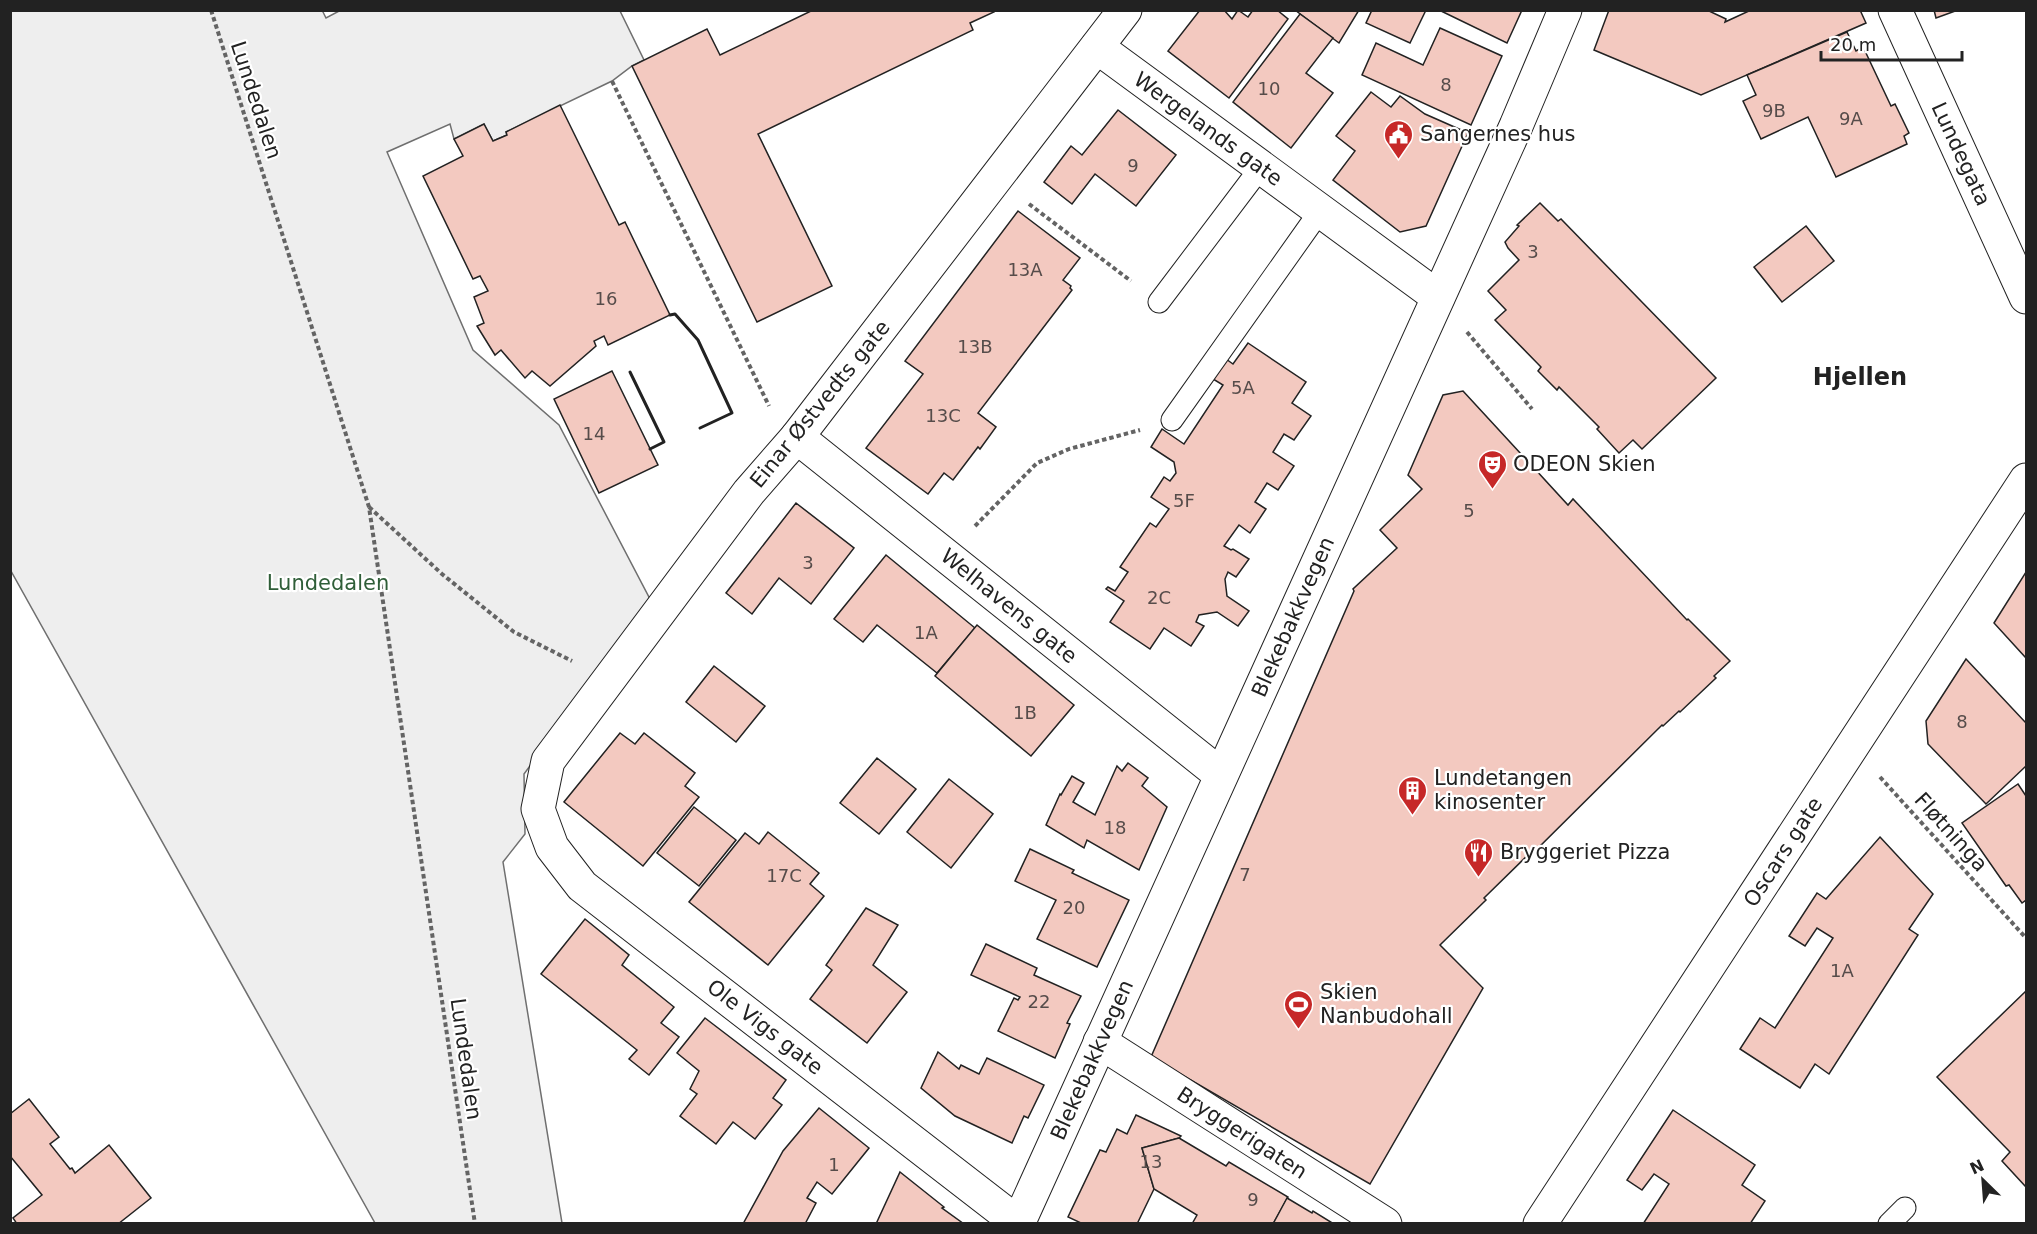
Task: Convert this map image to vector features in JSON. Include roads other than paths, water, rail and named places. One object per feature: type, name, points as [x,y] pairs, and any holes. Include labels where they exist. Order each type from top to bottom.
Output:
[{"type":"street","name":"Einar Østvedts gate","points":[[538,809],[548,761],[749,492],[797,437],[1125,10]]},
{"type":"street","name":"Blekebakkvegen","points":[[1018,1223],[1516,126],[1565,10]]},
{"type":"street","name":"Lundegata","points":[[1895,10],[2026,297]]},
{"type":"street","name":"Wergelands gate","points":[[1097,47],[1438,297]]},
{"type":"street","name":"Welhavens gate","points":[[797,437],[1221,775]]},
{"type":"street","name":"Oscars gate","points":[[1540,1224],[2026,480]]},
{"type":"street","name":"Ole Vigs gate","points":[[538,809],[552,847],[582,886],[1018,1223]]},
{"type":"street","name":"Bryggerigaten","points":[[1100,1042],[1384,1224]]},
{"type":"lane","points":[[1159,302],[1261,167]]},
{"type":"lane","points":[[1172,420],[1320,211]]},
{"type":"lane","points":[[1889,1224],[1905,1208]]},
{"type":"place","name":"Sangernes hus","points":[[1399,160]]},
{"type":"place","name":"ODEON Skien","points":[[1492,490]]},
{"type":"place","name":"Lundetangen kinosenter","points":[[1413,816]]},
{"type":"place","name":"Bryggeriet Pizza","points":[[1479,878]]},
{"type":"place","name":"Skien Nanbudohall","points":[[1299,1030]]},
{"type":"district","name":"Hjellen","points":[[1860,377]]},
{"type":"park label","name":"Lundedalen","points":[[328,583]]}]
